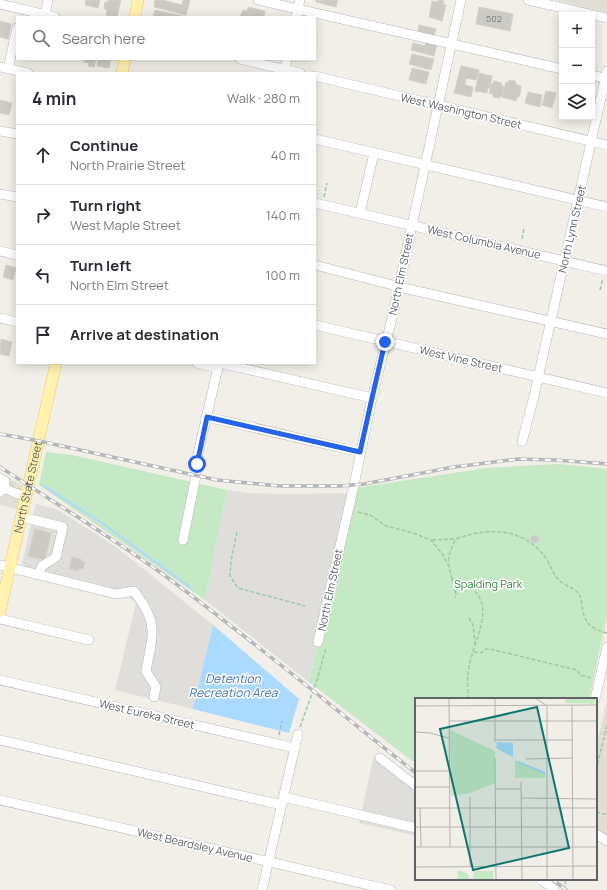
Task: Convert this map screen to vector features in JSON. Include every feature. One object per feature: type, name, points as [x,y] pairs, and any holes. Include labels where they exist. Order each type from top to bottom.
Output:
[{"type":"main road","points":[[134,16],[138,0]]},
{"type":"main road","points":[[122,72],[125,60]]},
{"type":"main road","name":"North State Street","points":[[0,611],[5,566],[21,517],[56,364]]},
{"type":"street","points":[[45,15],[48,0]]},
{"type":"street","points":[[258,0],[559,68]]},
{"type":"street","name":"North Elm Street","points":[[322,645],[360,452],[399,287],[461,0]]},
{"type":"street","points":[[528,0],[607,18]]},
{"type":"street","points":[[0,4],[20,13],[50,16]]},
{"type":"street","points":[[16,31],[4,68],[23,72]]},
{"type":"street","points":[[244,60],[284,71],[287,60]]},
{"type":"street","points":[[595,75],[606,76]]},
{"type":"street","name":"West Washington Street","points":[[316,76],[607,145]]},
{"type":"street","name":"North Lynn Street","points":[[522,442],[579,200],[606,76]]},
{"type":"street","points":[[0,130],[16,134]]},
{"type":"street","points":[[316,139],[607,207]]},
{"type":"street","points":[[360,213],[374,153]]},
{"type":"street","points":[[0,194],[16,197]]},
{"type":"street","name":"West Columbia Avenue","points":[[319,204],[606,270]]},
{"type":"street","points":[[0,251],[16,255]]},
{"type":"street","points":[[316,265],[399,287],[607,334]]},
{"type":"street","points":[[0,318],[16,322]]},
{"type":"street","name":"West Vine Street","points":[[316,325],[537,382],[607,393]]},
{"type":"street","points":[[208,364],[219,365],[372,398]]},
{"type":"street","points":[[183,540],[196,476],[196,462],[219,365]]},
{"type":"street","points":[[207,417],[360,452]]},
{"type":"street","points":[[0,478],[5,481],[1,489],[26,496]]},
{"type":"street","points":[[21,517],[63,527],[56,557],[42,566],[38,575]]},
{"type":"street","points":[[5,566],[116,594],[134,591],[150,615],[153,630],[146,671],[156,687],[154,697]]},
{"type":"street","points":[[0,619],[89,640]]},
{"type":"street","points":[[595,698],[607,648]]},
{"type":"street","name":"West Eureka Street","points":[[0,680],[295,748]]},
{"type":"street","points":[[262,890],[299,731]]},
{"type":"street","points":[[0,740],[415,828]]},
{"type":"street","points":[[380,758],[415,785]]},
{"type":"street","name":"West Beardsley Avenue","points":[[0,800],[391,890]]},
{"type":"street","points":[[597,835],[607,841]]},
{"type":"street","points":[[541,880],[554,890],[556,880]]},
{"type":"path","points":[[319,204],[327,184]]},
{"type":"path","points":[[522,239],[524,228]]},
{"type":"path","points":[[600,290],[606,270]]},
{"type":"path","points":[[358,512],[370,515],[386,526],[413,533],[431,540],[456,540],[474,533],[494,531],[513,535],[532,543],[547,560],[559,581],[578,593],[581,598],[583,613],[590,625],[596,630],[607,633]]},
{"type":"path","points":[[237,532],[232,554],[230,576],[238,588],[305,606]]},
{"type":"path","points":[[431,540],[443,555],[448,566],[456,594],[455,598]]},
{"type":"path","points":[[448,566],[448,555],[456,540]]},
{"type":"path","points":[[452,579],[472,588],[481,602],[483,618],[468,678],[469,698]]},
{"type":"path","points":[[469,618],[473,625],[476,644]]},
{"type":"path","points":[[299,731],[318,680],[322,645]]},
{"type":"path","points":[[474,651],[481,653],[486,649],[490,649],[577,670],[580,675],[591,678]]},
{"type":"path","points":[[279,735],[282,721]]},
{"type":"path","points":[[597,766],[607,725]]},
{"type":"path","points":[[597,812],[607,815]]},
{"type":"path","points":[[564,890],[566,880]]},
{"type":"shaded area","points":[[555,0],[607,0],[607,12]]},
{"type":"shaded area","points":[[0,472],[22,486],[17,509],[0,505]]},
{"type":"shaded area","points":[[227,490],[249,493],[288,494],[347,493],[330,594],[309,682],[205,600]]},
{"type":"shaded area","points":[[36,504],[58,510],[116,547],[213,625],[193,709],[115,690],[136,603],[114,588],[24,566],[22,563]]},
{"type":"shaded area","points":[[607,700],[607,839],[597,834],[597,744]]},
{"type":"shaded area","points":[[374,755],[415,789],[415,836],[359,823]]},
{"type":"green space","points":[[46,452],[72,455],[227,490],[205,600],[39,485]]},
{"type":"green space","name":"Spalding Park","points":[[559,464],[607,469],[607,617],[589,698],[415,698],[415,763],[309,682],[356,488],[486,468]]},
{"type":"water","name":"Detention Recreation Area","points":[[213,625],[299,699],[289,733],[193,709]]},
{"type":"building","points":[[86,0],[100,0],[98,8],[85,5]]},
{"type":"building","points":[[109,0],[121,0],[117,16],[106,15],[107,9],[104,9],[105,2],[108,2]]},
{"type":"building","points":[[155,0],[162,0],[182,5],[183,0],[190,0],[186,15],[154,7]]},
{"type":"building","points":[[316,0],[338,0],[336,7],[316,2]]},
{"type":"building","points":[[438,0],[444,1],[443,4],[446,5],[442,21],[429,17],[432,1],[438,2]]},
{"type":"building","points":[[248,7],[265,11],[264,16],[240,16],[243,10],[247,11]]},
{"type":"building","points":[[479,7],[513,14],[510,31],[476,24]]},
{"type":"building","points":[[155,10],[183,16],[153,16]]},
{"type":"building","points":[[0,21],[11,24],[8,39],[0,37]]},
{"type":"building","points":[[419,25],[436,29],[434,37],[418,33]]},
{"type":"building","points":[[426,42],[437,44],[434,56],[411,50],[413,43],[425,46]]},
{"type":"building","points":[[412,54],[434,59],[431,70],[409,64]]},
{"type":"building","points":[[85,60],[96,60],[94,67],[88,66],[89,63],[84,62]]},
{"type":"building","points":[[98,60],[111,60],[109,68],[97,66]]},
{"type":"building","points":[[461,66],[479,70],[476,80],[466,78],[465,85],[473,87],[471,97],[454,93]]},
{"type":"building","points":[[412,68],[429,72],[426,84],[409,80]]},
{"type":"building","points":[[479,73],[492,76],[490,88],[488,88],[487,93],[475,91]]},
{"type":"building","points":[[509,80],[515,81],[517,85],[521,86],[520,94],[516,101],[502,97],[506,82],[508,83]]},
{"type":"building","points":[[494,81],[502,83],[501,86],[504,86],[502,96],[500,96],[500,98],[493,97],[493,94],[489,93]]},
{"type":"building","points":[[546,91],[556,93],[552,108],[542,105]]},
{"type":"building","points":[[528,92],[542,95],[540,107],[525,103]]},
{"type":"building","points":[[0,100],[12,103],[9,115],[0,113]]},
{"type":"building","points":[[6,265],[16,268],[13,280],[3,277]]},
{"type":"building","points":[[1,339],[12,342],[9,356],[0,354]]},
{"type":"building","points":[[35,529],[51,533],[45,560],[28,556]]},
{"type":"building","points":[[535,535],[539,538],[538,542],[534,543],[531,541],[531,537]]},
{"type":"building","points":[[72,557],[81,559],[81,561],[85,562],[83,569],[79,568],[79,571],[69,569]]},
{"type":"waterway","points":[[42,485],[102,523],[190,587]]},
{"type":"railway","points":[[0,434],[39,441],[217,480],[280,486],[340,486],[364,484],[454,467],[518,459],[607,464]]},
{"type":"railway","points":[[0,467],[164,575],[259,648],[415,772]]},
{"type":"railway","points":[[553,880],[566,890]]},
{"type":"route","points":[[197,464],[196,462],[207,417],[360,452],[385,342]]}]
